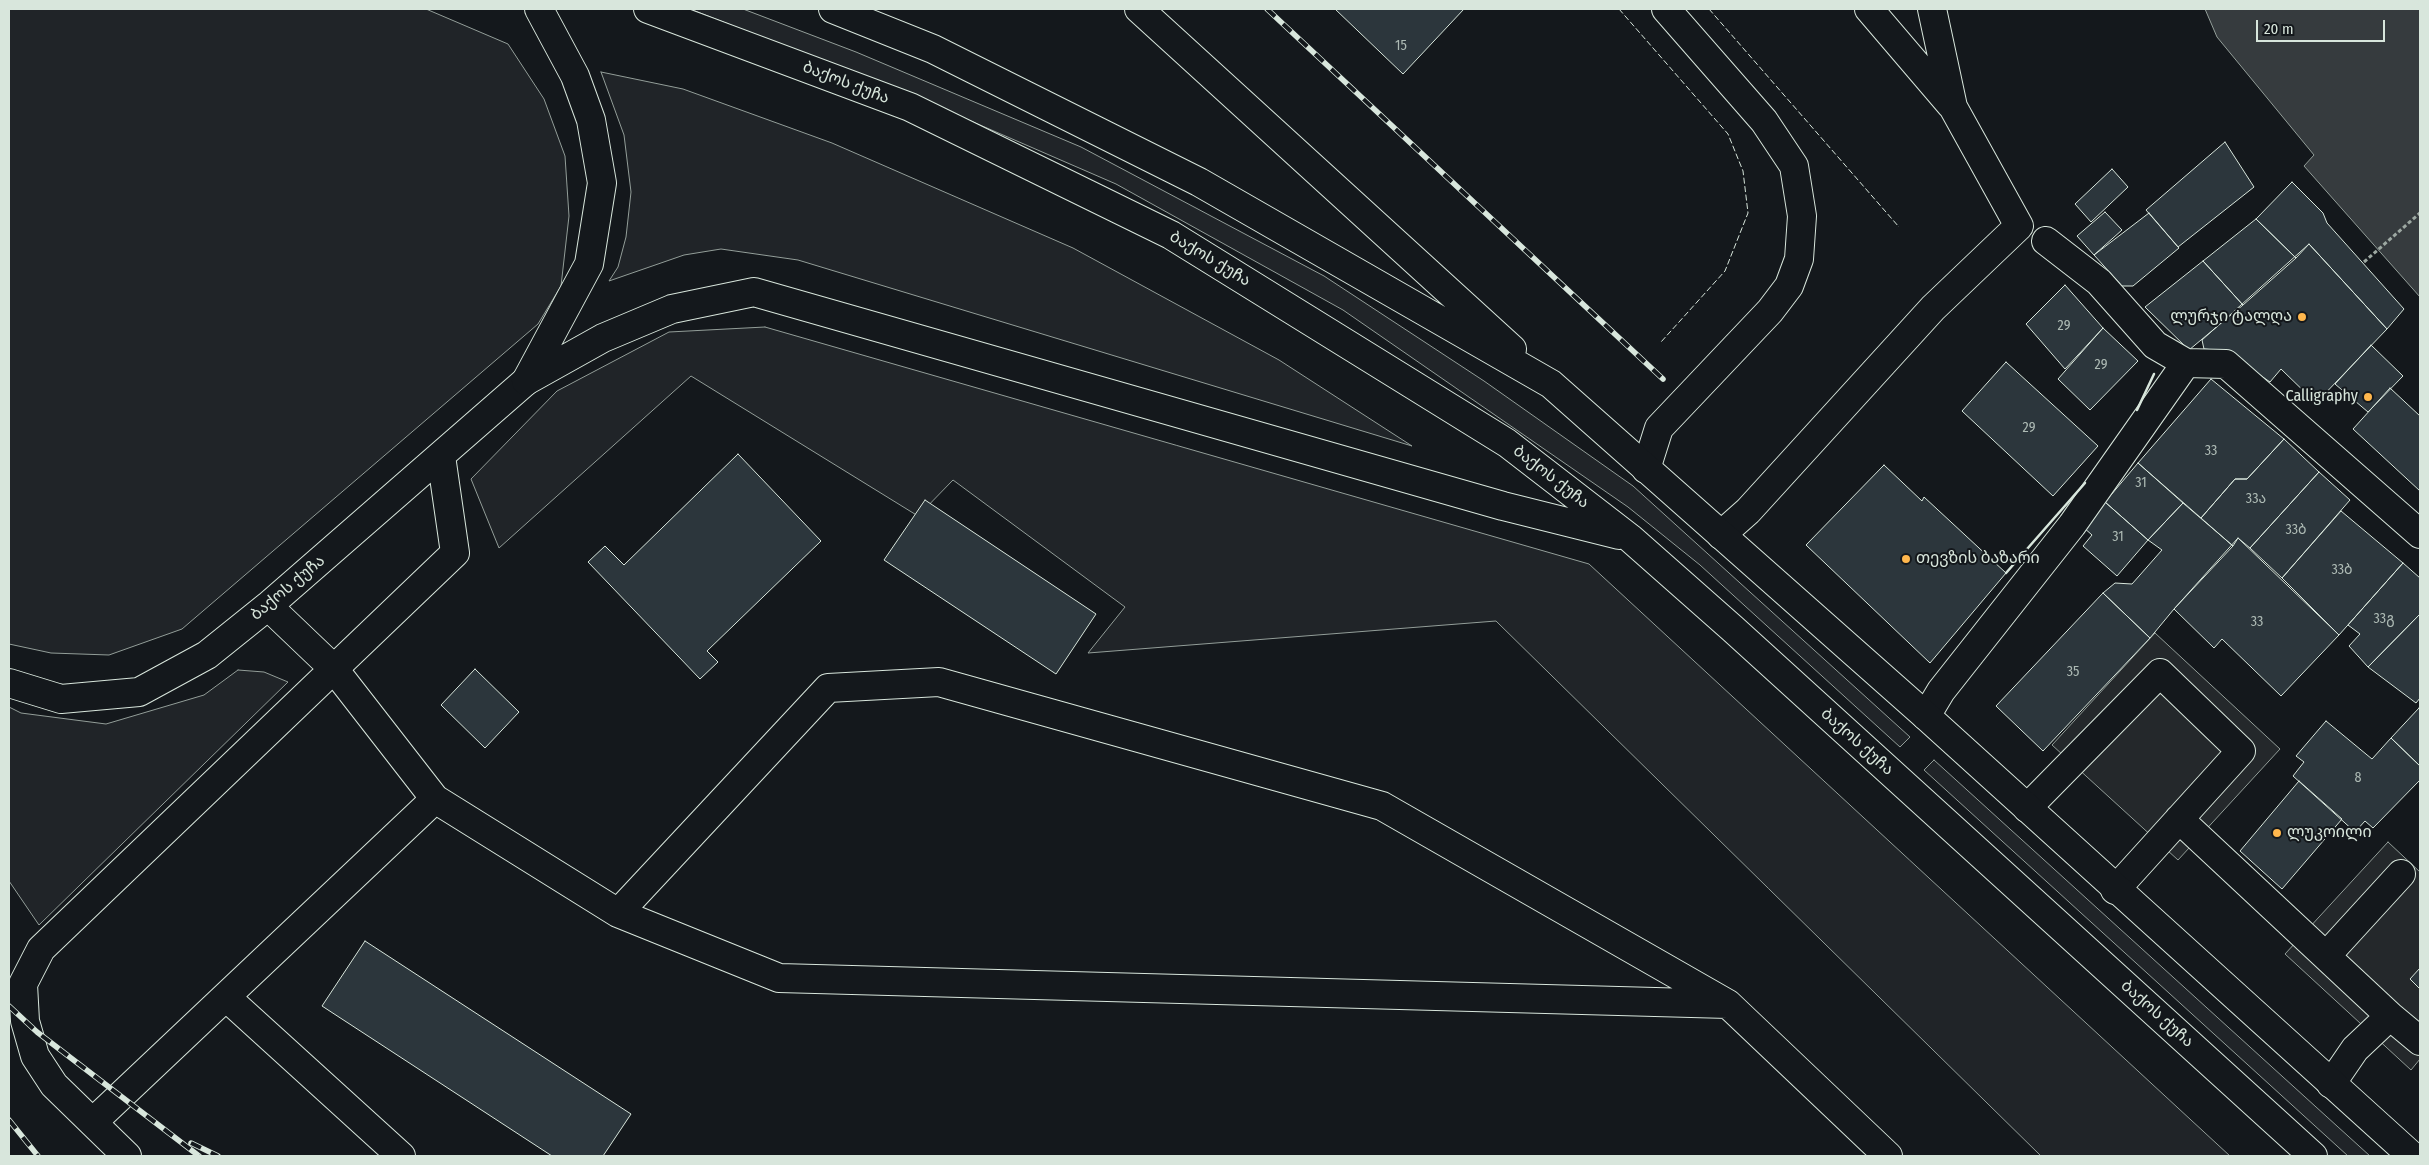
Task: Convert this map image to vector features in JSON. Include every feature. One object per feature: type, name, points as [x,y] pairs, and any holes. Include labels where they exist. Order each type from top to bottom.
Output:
[{"type":"main road","points":[[526,381],[589,264],[602,183],[591,120],[574,76],[539,9]]},
{"type":"main road","name":"ბაქოს ქუჩა","points":[[648,9],[910,107],[1171,235],[1507,442],[1630,538],[1748,642],[2314,1156]]},
{"type":"main road","points":[[833,9],[933,49],[1198,182],[1550,384]]},
{"type":"main road","points":[[1139,9],[1550,384],[1926,716],[2115,890],[2403,1148]]},
{"type":"main road","points":[[1646,469],[1659,428],[1770,310],[1789,286],[1799,259],[1802,216],[1794,166],[1764,122],[1666,9]]},
{"type":"main road","points":[[1721,535],[1748,511],[1933,308],[2018,226],[1953,107],[1869,9]]},
{"type":"main road","points":[[1932,9],[1953,107]]},
{"type":"main road","points":[[2046,241],[2099,282],[2154,345],[2186,363],[2226,364],[2420,534]]},
{"type":"main road","points":[[526,381],[603,338],[672,309],[754,292],[1504,506],[1630,538]]},
{"type":"main road","points":[[1926,716],[1941,691],[2072,525],[2186,363]]},
{"type":"main road","name":"ბაქოს ქუჩა","points":[[9,683],[61,699],[139,692],[207,655],[268,606],[526,381]]},
{"type":"main road","points":[[127,1156],[54,1085],[35,1056],[25,1021],[23,984],[41,949],[455,553],[441,456]]},
{"type":"main road","points":[[268,606],[334,669],[435,799],[618,913],[779,978],[1728,1004]]},
{"type":"main road","points":[[2027,808],[2160,673],[2240,751],[2115,890]]},
{"type":"main road","points":[[618,913],[828,688],[939,682],[1382,806],[1728,1004],[1888,1156]]},
{"type":"main road","points":[[92,1122],[435,799]]},
{"type":"main road","points":[[2179,819],[2390,1016],[2420,1041]]},
{"type":"main road","points":[[2326,956],[2401,874]]},
{"type":"main road","points":[[226,997],[400,1156]]},
{"type":"main road","points":[[2331,1084],[2356,1050],[2390,1016]]},
{"type":"path","points":[[2364,262],[2420,213]]},
{"type":"shaded area","points":[[9,9],[426,9],[508,44],[544,99],[565,156],[569,216],[561,286],[538,324],[182,629],[109,655],[51,653],[9,644]]},
{"type":"shaded area","points":[[690,9],[743,9],[856,52],[1081,147],[1324,276],[1484,381],[1633,486],[1910,737],[1900,747],[1700,565],[1628,507],[1343,310],[1116,184],[927,102]]},
{"type":"shaded area","points":[[2205,9],[2420,9],[2420,297],[2304,166],[2314,155],[2217,37]]},
{"type":"shaded area","points":[[601,72],[683,89],[832,143],[1073,248],[1279,360],[1412,446],[798,260],[721,249],[684,255],[609,281],[618,267],[626,237],[631,192],[624,135]]},
{"type":"shaded area","points":[[765,327],[1589,564],[2230,1156],[2041,1156],[1496,621],[1088,653],[1125,607],[953,480],[918,516],[691,376],[499,548],[471,479],[557,391],[669,332]]},
{"type":"shaded area","points":[[2155,633],[2280,749],[2178,860],[2052,745]]},
{"type":"shaded area","points":[[238,670],[264,672],[288,682],[39,925],[9,881],[9,707],[21,713],[106,724],[204,695]]},
{"type":"shaded area","points":[[1934,760],[2370,1156],[2348,1156],[1924,770]]},
{"type":"shaded area","points":[[2388,842],[2420,872],[2420,1059],[2411,1070],[2285,954]]},
{"type":"building","points":[[1335,9],[1464,9],[1403,74]]},
{"type":"building","points":[[2225,142],[2254,187],[2178,247],[2146,210]]},
{"type":"building","points":[[2112,169],[2128,187],[2091,222],[2075,204]]},
{"type":"building","points":[[2292,182],[2323,213],[2327,223],[2404,309],[2387,329],[2309,244],[2296,258],[2256,219]]},
{"type":"building","points":[[2105,212],[2122,230],[2094,255],[2077,236]]},
{"type":"building","points":[[2149,213],[2179,248],[2133,286],[2122,286],[2094,255]]},
{"type":"building","points":[[2256,219],[2296,258],[2243,305],[2203,261]]},
{"type":"building","name":"ლურჯი ტალღა","points":[[2309,244],[2387,329],[2316,403],[2281,369],[2270,382],[2225,351],[2204,349],[2202,340]]},
{"type":"building","points":[[2203,261],[2243,305],[2189,350],[2145,307]]},
{"type":"building","points":[[2065,285],[2103,328],[2065,369],[2026,324]]},
{"type":"building","points":[[2103,328],[2138,361],[2090,410],[2058,379]]},
{"type":"building","points":[[2371,345],[2403,376],[2368,412],[2335,384]]},
{"type":"building","points":[[2006,362],[2098,446],[2053,496],[1962,411]]},
{"type":"building","points":[[2211,379],[2284,439],[2247,479],[2235,479],[2201,518],[2138,463]]},
{"type":"building","points":[[2390,388],[2420,416],[2420,491],[2353,429]]},
{"type":"building","points":[[2284,439],[2319,472],[2250,548],[2238,538],[2233,546],[2201,518],[2235,479],[2247,479]]},
{"type":"building","points":[[738,454],[821,541],[707,651],[718,662],[700,679],[588,562],[605,546],[624,565]]},
{"type":"building","points":[[2138,463],[2183,503],[2148,540],[2105,502]]},
{"type":"building","name":"თევზის ბაზარი","points":[[1884,465],[1922,501],[1924,497],[2006,573],[1930,663],[1806,545]]},
{"type":"building","points":[[2319,472],[2350,500],[2282,578],[2250,548]]},
{"type":"building","points":[[925,500],[1096,614],[1056,674],[884,560]]},
{"type":"building","points":[[2105,502],[2148,540],[2117,576],[2083,546],[2092,535],[2083,527]]},
{"type":"building","points":[[2183,503],[2233,546],[2174,609],[2150,638],[2103,593],[2115,583],[2132,584],[2162,550],[2148,540]]},
{"type":"building","points":[[2341,511],[2403,563],[2339,635],[2282,578]]},
{"type":"building","points":[[2238,538],[2339,635],[2281,696],[2222,639],[2214,648],[2174,609]]},
{"type":"building","points":[[2403,563],[2420,578],[2420,614],[2368,667],[2349,646],[2360,634],[2348,625]]},
{"type":"building","points":[[2103,593],[2150,638],[2043,751],[1996,706]]},
{"type":"building","points":[[2420,614],[2420,698],[2416,703],[2368,667]]},
{"type":"building","points":[[475,669],[519,712],[485,748],[441,705]]},
{"type":"building","points":[[2420,709],[2420,766],[2391,738]]},
{"type":"building","points":[[2326,721],[2372,759],[2391,738],[2420,766],[2420,780],[2373,828],[2365,821],[2355,832],[2293,776],[2304,762],[2296,756]]},
{"type":"building","points":[[2299,781],[2342,819],[2282,889],[2240,851]]},
{"type":"building","points":[[365,941],[631,1114],[603,1156],[552,1156],[322,1006]]},
{"type":"building","points":[[2420,968],[2420,989],[2410,979]]},
{"type":"railway","points":[[1267,9],[1663,379]]},
{"type":"railway","points":[[9,1006],[37,1032],[199,1156]]},
{"type":"railway","points":[[9,1120],[38,1156]]},
{"type":"railway","points":[[191,1143],[218,1156]]},
{"type":"fence","points":[[1619,9],[1728,134],[1743,171],[1748,213],[1725,271],[1661,342]]},
{"type":"fence","points":[[1709,9],[1899,227]]},
{"type":"wall","points":[[2137,410],[2154,374]]},
{"type":"wall","points":[[2006,573],[2085,483]]},
{"type":"place","name":"ლურჯი ტალღა","points":[[2302,317]]},
{"type":"place","name":"Calligraphy","points":[[2368,397]]},
{"type":"place","name":"თევზის ბაზარი","points":[[1906,559]]},
{"type":"place","name":"ლუკოილი","points":[[2277,833]]}]
